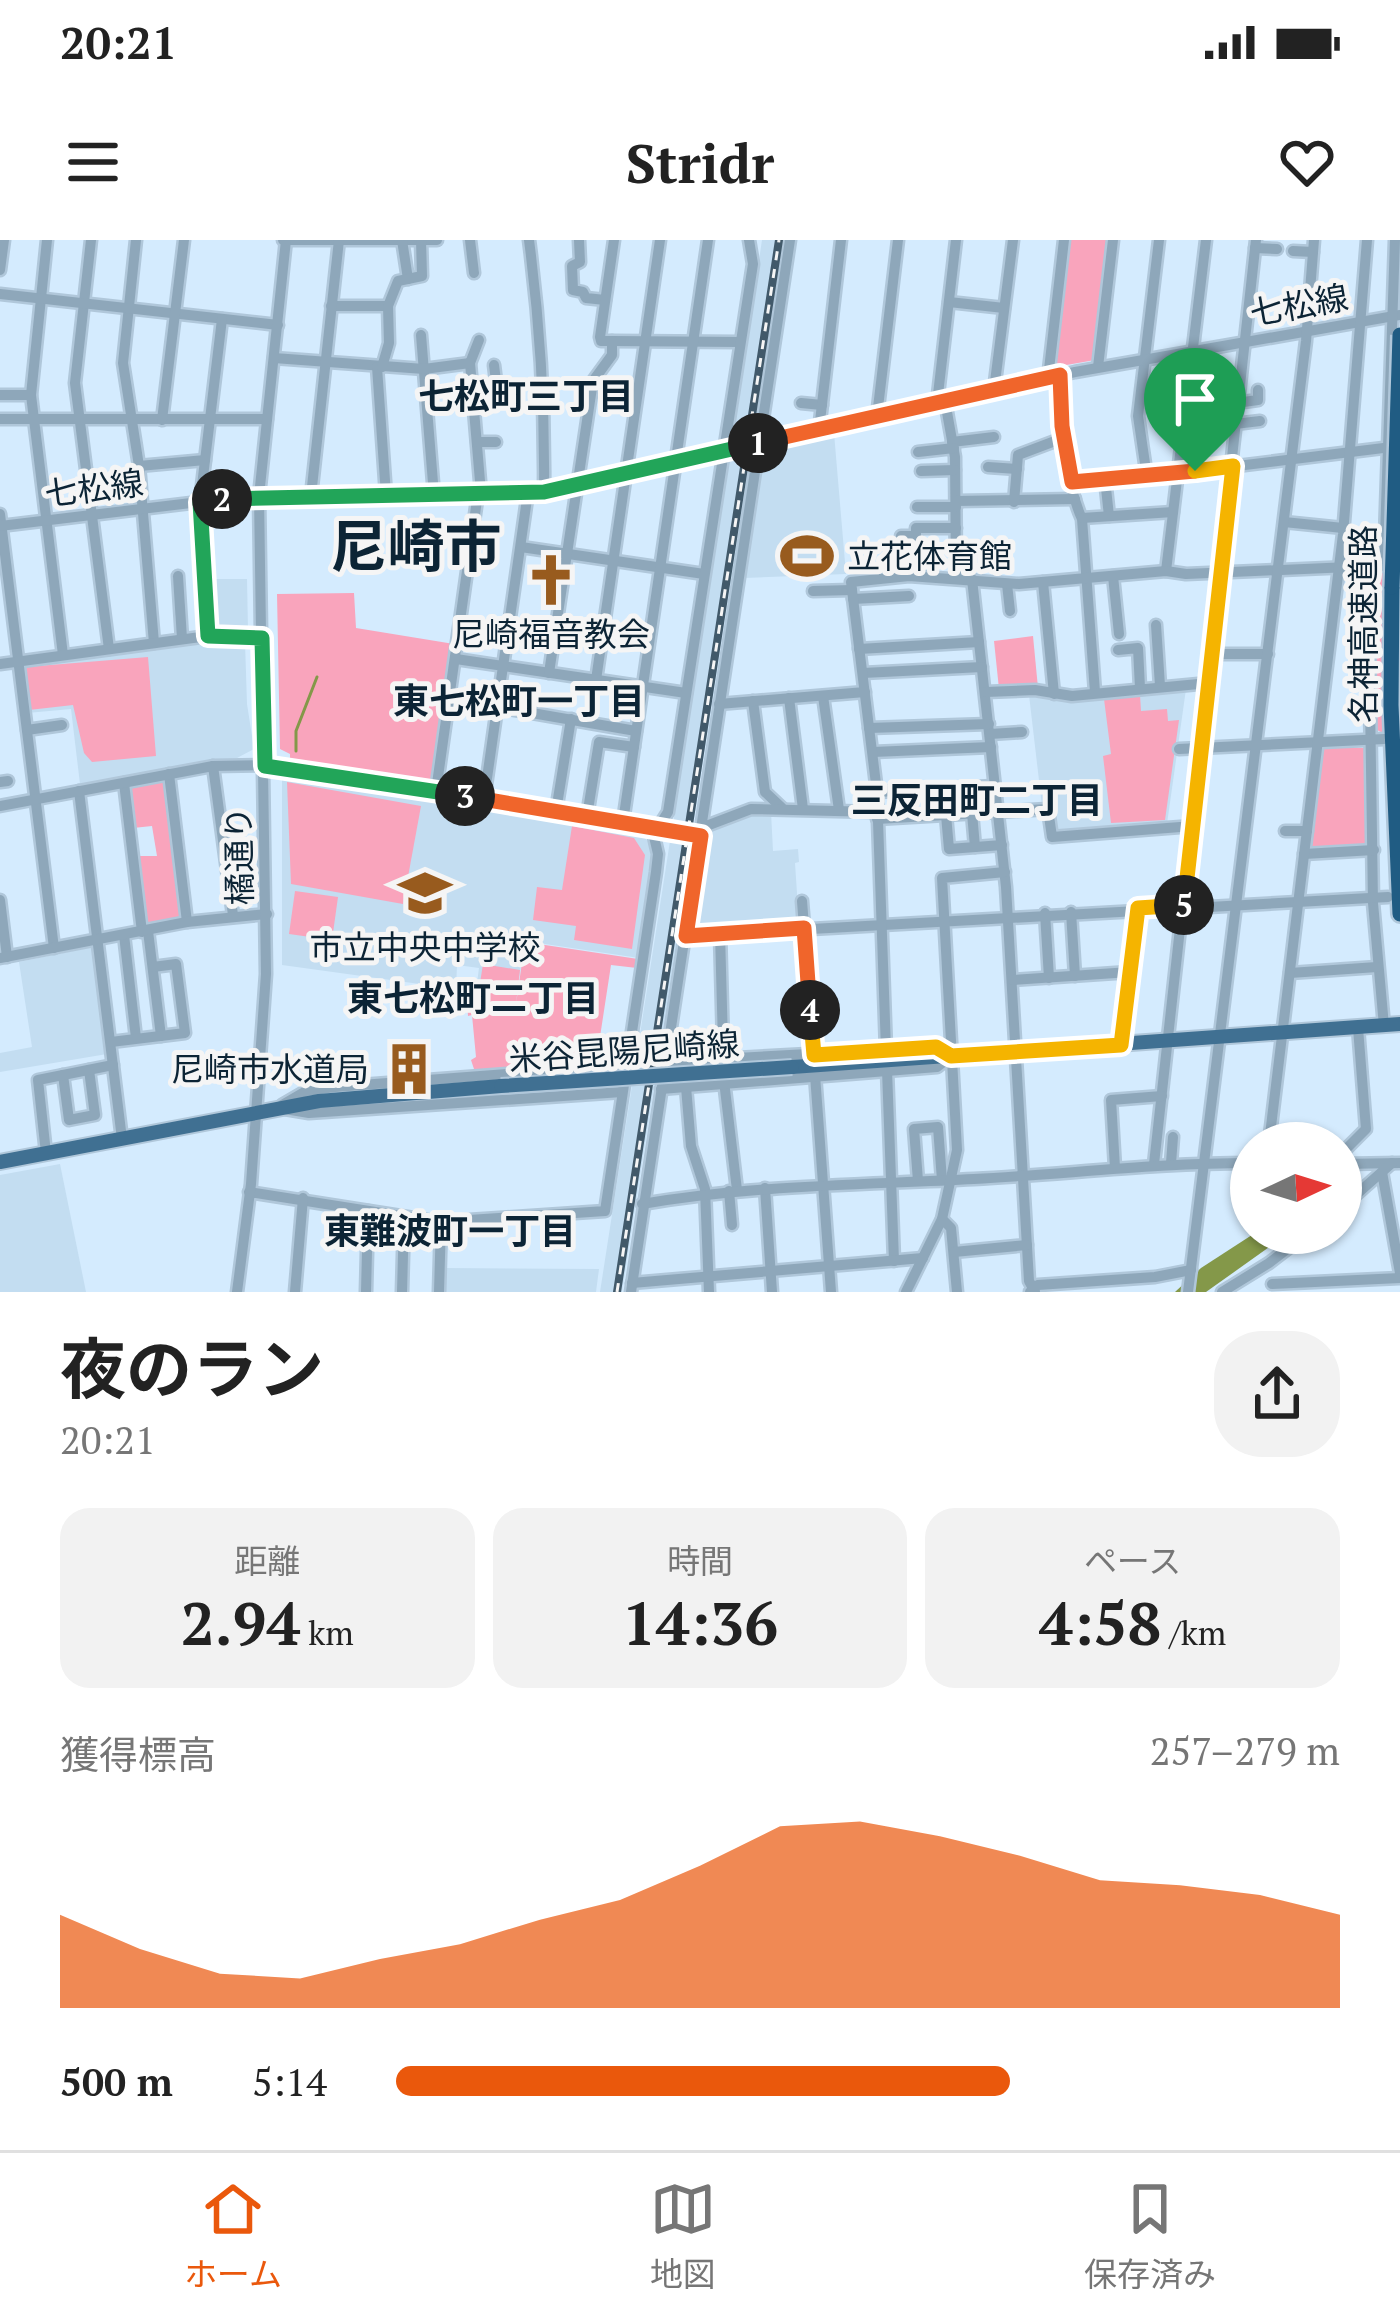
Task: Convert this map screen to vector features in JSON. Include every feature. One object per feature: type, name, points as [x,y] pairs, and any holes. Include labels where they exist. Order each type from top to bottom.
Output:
[{"type":"highway","name":"名神高速道路","points":[[1400,335],[1391,705],[1400,914]]},
{"type":"main road","name":"米谷昆陽尼崎線","points":[[0,1162],[350,1096],[1392,1025]]},
{"type":"street","points":[[0,270],[4,240]]},
{"type":"street","points":[[47,240],[31,395],[64,655]]},
{"type":"street","points":[[91,240],[75,382],[92,515],[101,539],[109,649]]},
{"type":"street","points":[[136,240],[123,364],[139,466],[154,643]]},
{"type":"street","points":[[162,419],[184,240]]},
{"type":"street","points":[[284,240],[437,240]]},
{"type":"street","name":"橘通り","points":[[237,1292],[257,1112],[267,914],[259,496],[284,240]]},
{"type":"street","points":[[310,496],[339,240]]},
{"type":"street","points":[[386,495],[379,367],[389,343],[388,306],[398,281],[422,276],[421,240]]},
{"type":"street","points":[[470,240],[474,273]]},
{"type":"street","points":[[529,240],[536,334],[544,371],[544,492]]},
{"type":"street","points":[[579,240],[580,262],[572,266],[573,290],[586,298],[605,300]]},
{"type":"street","points":[[614,240],[601,341],[740,342]]},
{"type":"street","points":[[596,680],[660,240]]},
{"type":"street","points":[[623,822],[708,240]]},
{"type":"street","points":[[248,1192],[441,1222],[605,1211],[656,872],[654,828],[668,812],[752,264],[749,240]]},
{"type":"street","points":[[790,240],[631,1287],[923,1258]]},
{"type":"street","points":[[819,430],[841,240]]},
{"type":"street","points":[[877,416],[898,240]]},
{"type":"street","points":[[956,240],[941,402],[953,445],[956,577]]},
{"type":"street","points":[[994,389],[1007,341],[1004,308],[1012,240]]},
{"type":"street","points":[[1064,240],[1054,376],[1082,518],[1095,692]]},
{"type":"street","points":[[1098,368],[1112,240]]},
{"type":"street","points":[[1147,477],[1138,416],[1159,240]]},
{"type":"street","points":[[1166,572],[1206,240]]},
{"type":"street","points":[[1272,1122],[1339,568],[1367,240]]},
{"type":"street","points":[[1384,566],[1394,447],[1395,240]]},
{"type":"street","points":[[402,241],[408,279]]},
{"type":"street","points":[[1154,1164],[1256,244],[1277,249]]},
{"type":"street","points":[[1187,1292],[1307,332],[1314,246],[1293,250]]},
{"type":"street","points":[[1010,265],[1026,267]]},
{"type":"street","points":[[0,294],[278,325]]},
{"type":"street","points":[[949,302],[1004,308]]},
{"type":"street","points":[[332,306],[388,306]]},
{"type":"street","name":"七松線","points":[[1,526],[259,496],[544,492],[1054,376],[1396,316]]},
{"type":"street","points":[[208,636],[200,502],[222,319]]},
{"type":"street","points":[[421,335],[434,495]]},
{"type":"street","points":[[436,791],[480,493],[470,363],[479,340]]},
{"type":"street","points":[[549,673],[593,381],[612,355],[612,341]]},
{"type":"street","points":[[274,358],[424,369],[470,363]]},
{"type":"street","points":[[108,361],[123,364]]},
{"type":"street","points":[[472,391],[502,389],[494,364]]},
{"type":"street","points":[[1236,403],[1258,400],[1258,390]]},
{"type":"street","points":[[0,394],[31,395]]},
{"type":"street","points":[[801,403],[822,405]]},
{"type":"street","points":[[715,414],[730,416]]},
{"type":"street","points":[[0,419],[267,419]]},
{"type":"street","points":[[1235,424],[1260,422]]},
{"type":"street","points":[[918,452],[994,437]]},
{"type":"street","points":[[1014,502],[1018,455],[1063,438]]},
{"type":"street","points":[[477,442],[496,442]]},
{"type":"street","points":[[1072,482],[1394,447]]},
{"type":"street","points":[[139,466],[205,460]]},
{"type":"street","points":[[988,467],[1017,469]]},
{"type":"street","points":[[922,471],[955,470]]},
{"type":"street","points":[[1105,478],[1118,530]]},
{"type":"street","points":[[484,799],[528,492]]},
{"type":"street","points":[[917,508],[1075,499]]},
{"type":"street","points":[[1082,518],[1173,512]]},
{"type":"street","points":[[0,514],[54,948]]},
{"type":"street","points":[[1284,522],[1343,528]]},
{"type":"street","points":[[901,536],[916,536],[916,528],[956,528]]},
{"type":"street","points":[[521,547],[704,574]]},
{"type":"street","points":[[886,1051],[877,792],[851,582],[896,575],[1007,584],[1166,572],[1400,565]]},
{"type":"street","points":[[1368,566],[1377,740],[1373,897],[1377,967],[1392,1025]]},
{"type":"street","points":[[178,576],[175,594],[182,640]]},
{"type":"street","points":[[1113,576],[1119,634]]},
{"type":"street","points":[[971,579],[1005,872],[1029,1282],[1033,1291],[1038,1285],[1073,1287],[1191,1271]]},
{"type":"street","points":[[1043,582],[1054,694]]},
{"type":"street","points":[[1007,584],[1010,611]]},
{"type":"street","points":[[813,591],[909,596]]},
{"type":"street","points":[[1156,625],[1160,686]]},
{"type":"street","points":[[0,664],[208,636],[262,638]]},
{"type":"street","points":[[859,649],[979,642]]},
{"type":"street","points":[[1118,650],[1138,648],[1140,688]]},
{"type":"street","points":[[1213,654],[1268,655]]},
{"type":"street","points":[[456,659],[686,693]]},
{"type":"street","points":[[862,673],[982,667]]},
{"type":"street","points":[[986,692],[1054,694],[1209,683]]},
{"type":"street","points":[[719,704],[865,692]]},
{"type":"street","points":[[823,696],[839,810]]},
{"type":"street","points":[[789,698],[802,808]]},
{"type":"street","points":[[753,701],[765,793],[782,808]]},
{"type":"street","points":[[497,707],[636,731]]},
{"type":"street","points":[[556,811],[571,719]]},
{"type":"street","points":[[11,734],[62,725]]},
{"type":"street","points":[[869,728],[990,735]]},
{"type":"street","points":[[873,752],[1022,732]]},
{"type":"street","points":[[1179,749],[1377,740]]},
{"type":"street","points":[[587,816],[599,742],[634,747]]},
{"type":"street","points":[[213,766],[233,915]]},
{"type":"street","points":[[0,806],[213,766],[265,766],[701,832],[742,810],[782,808],[877,816],[1048,809],[1052,837],[1193,826]]},
{"type":"street","points":[[169,775],[187,922]]},
{"type":"street","points":[[124,783],[161,1036]]},
{"type":"street","points":[[877,792],[995,786]]},
{"type":"street","points":[[79,791],[122,1139]]},
{"type":"street","points":[[972,813],[974,847]]},
{"type":"street","points":[[946,815],[949,849],[1002,845]]},
{"type":"street","points":[[1285,831],[1307,832]]},
{"type":"street","points":[[1304,854],[1374,850]]},
{"type":"street","points":[[906,1292],[943,1219],[957,1137],[942,878],[1005,872]]},
{"type":"street","points":[[686,936],[1388,897]]},
{"type":"street","points":[[0,900],[3,957],[187,922],[267,914]]},
{"type":"street","points":[[802,901],[814,1055]]},
{"type":"street","points":[[1121,1045],[1138,908]]},
{"type":"street","points":[[1070,912],[1075,976]]},
{"type":"street","points":[[1045,913],[1049,977]]},
{"type":"street","points":[[720,933],[732,1225]]},
{"type":"street","points":[[124,935],[136,1038]]},
{"type":"street","points":[[111,1042],[185,1033],[176,964],[153,967]]},
{"type":"street","points":[[1290,974],[1377,967]]},
{"type":"street","points":[[1012,980],[1130,972]]},
{"type":"street","points":[[1358,1028],[1366,1130],[1362,1134]]},
{"type":"street","points":[[665,1061],[936,1047],[951,1056]]},
{"type":"street","points":[[661,1089],[938,1066],[951,1056]]},
{"type":"street","points":[[46,1154],[38,1080],[113,1065]]},
{"type":"street","points":[[277,1108],[306,1091],[334,1087],[627,1065]]},
{"type":"street","points":[[63,1076],[69,1120],[94,1115],[89,1070]]},
{"type":"street","points":[[886,1070],[894,1261]]},
{"type":"street","points":[[814,1075],[831,1292]]},
{"type":"street","points":[[686,1087],[691,1146],[705,1193],[710,1292]]},
{"type":"street","points":[[277,1108],[309,1114],[622,1092]]},
{"type":"street","points":[[1115,1168],[1111,1100],[1162,1096]]},
{"type":"street","points":[[918,1181],[914,1129],[938,1126],[948,1180]]},
{"type":"street","points":[[1172,1163],[1173,1137]]},
{"type":"street","points":[[642,1204],[733,1190],[1230,1163]]},
{"type":"street","points":[[1362,1190],[1389,1166]]},
{"type":"street","points":[[1269,1263],[1273,1288],[1400,1275],[1389,1166]]},
{"type":"street","points":[[765,1188],[772,1292]]},
{"type":"street","points":[[295,1292],[303,1198]]},
{"type":"street","points":[[367,1292],[368,1211]]},
{"type":"street","points":[[402,1292],[404,1218]]},
{"type":"street","points":[[943,1219],[951,1228],[957,1292]]},
{"type":"street","points":[[439,1292],[441,1222]]},
{"type":"street","points":[[954,1252],[1027,1245]]},
{"type":"street","points":[[1222,1292],[1281,1254]]},
{"type":"shaded area","points":[[762,240],[781,240],[753,436],[732,442]]},
{"type":"shaded area","points":[[1070,240],[1110,240],[1095,360],[1055,367]]},
{"type":"shaded area","points":[[834,433],[846,574],[744,578],[760,465],[767,451]]},
{"type":"shaded area","points":[[749,456],[693,826],[673,824],[727,459]]},
{"type":"shaded area","points":[[1376,571],[1383,571],[1385,734],[1375,729]]},
{"type":"shaded area","points":[[208,579],[247,579],[248,630],[212,631]]},
{"type":"shaded area","points":[[354,593],[356,628],[454,644],[435,780],[428,785],[290,764],[290,754],[280,749],[277,594]]},
{"type":"shaded area","points":[[1033,636],[1038,688],[999,689],[994,641]]},
{"type":"shaded area","points":[[206,641],[245,642],[254,749],[237,758],[80,784],[71,709],[27,713],[22,666]]},
{"type":"shaded area","points":[[148,657],[156,756],[92,762],[84,753],[73,705],[29,710],[26,667]]},
{"type":"shaded area","points":[[1186,689],[1167,824],[1053,834],[1042,806],[1029,695]]},
{"type":"shaded area","points":[[1140,695],[1141,711],[1167,709],[1168,721],[1179,720],[1165,820],[1111,823],[1103,756],[1111,754],[1104,699]]},
{"type":"shaded area","points":[[1324,746],[1366,748],[1371,846],[1309,848]]},
{"type":"shaded area","points":[[282,774],[641,834],[651,844],[653,868],[639,958],[525,941],[515,1003],[475,998],[479,968],[457,965],[456,989],[282,965]]},
{"type":"shaded area","points":[[166,778],[183,919],[146,927],[136,856],[157,856],[152,826],[133,828],[128,785]]},
{"type":"shaded area","points":[[287,782],[421,806],[403,904],[291,884]]},
{"type":"shaded area","points":[[771,812],[773,851],[798,849],[799,923],[697,931],[693,928],[708,831],[746,813]]},
{"type":"shaded area","points":[[572,826],[634,838],[645,855],[632,949],[574,940],[576,926],[533,920],[537,887],[562,890]]},
{"type":"shaded area","points":[[670,841],[688,844],[690,854],[622,1292],[600,1292]]},
{"type":"shaded area","points":[[295,891],[338,897],[332,940],[289,934]]},
{"type":"shaded area","points":[[525,942],[638,959],[637,968],[611,965],[596,1063],[476,1075],[467,1001],[477,1002],[483,964],[520,970],[516,1004]]},
{"type":"shaded area","points":[[92,947],[107,1054],[0,1072],[0,1053],[32,1047],[19,962]]},
{"type":"shaded area","points":[[60,1164],[86,1292],[0,1292],[0,1175]]},
{"type":"shaded area","points":[[1230,1249],[1230,1254],[1259,1254],[1206,1292],[1175,1292]]},
{"type":"shaded area","points":[[444,1268],[599,1269],[596,1292],[444,1292]]},
{"type":"waterway","points":[[296,751],[296,731],[317,677]]},
{"type":"railway","points":[[617,1292],[779,240]]},
{"type":"place","name":"立花体育館","points":[[807,556]]},
{"type":"place","name":"尼崎福音教会","points":[[551,580]]},
{"type":"place","name":"市立中央中学校","points":[[425,893]]},
{"type":"place","name":"尼崎市水道局","points":[[409,1069]]},
{"type":"district","name":"七松町三丁目","points":[[526,396]]},
{"type":"district","name":"尼崎市","points":[[416,547]]},
{"type":"district","name":"東七松町一丁目","points":[[519,701]]},
{"type":"district","name":"三反田町二丁目","points":[[977,800]]},
{"type":"district","name":"東七松町二丁目","points":[[473,998]]},
{"type":"district","name":"東難波町一丁目","points":[[450,1231]]},
{"type":"route","points":[[1060,375],[1062,426],[1072,482],[1195,471],[1233,466],[1184,906],[1138,908],[1121,1045],[951,1056],[936,1047],[814,1055],[804,928],[686,936],[701,836],[265,766],[262,638],[208,636],[200,502],[249,496],[544,492],[1060,375]]}]
